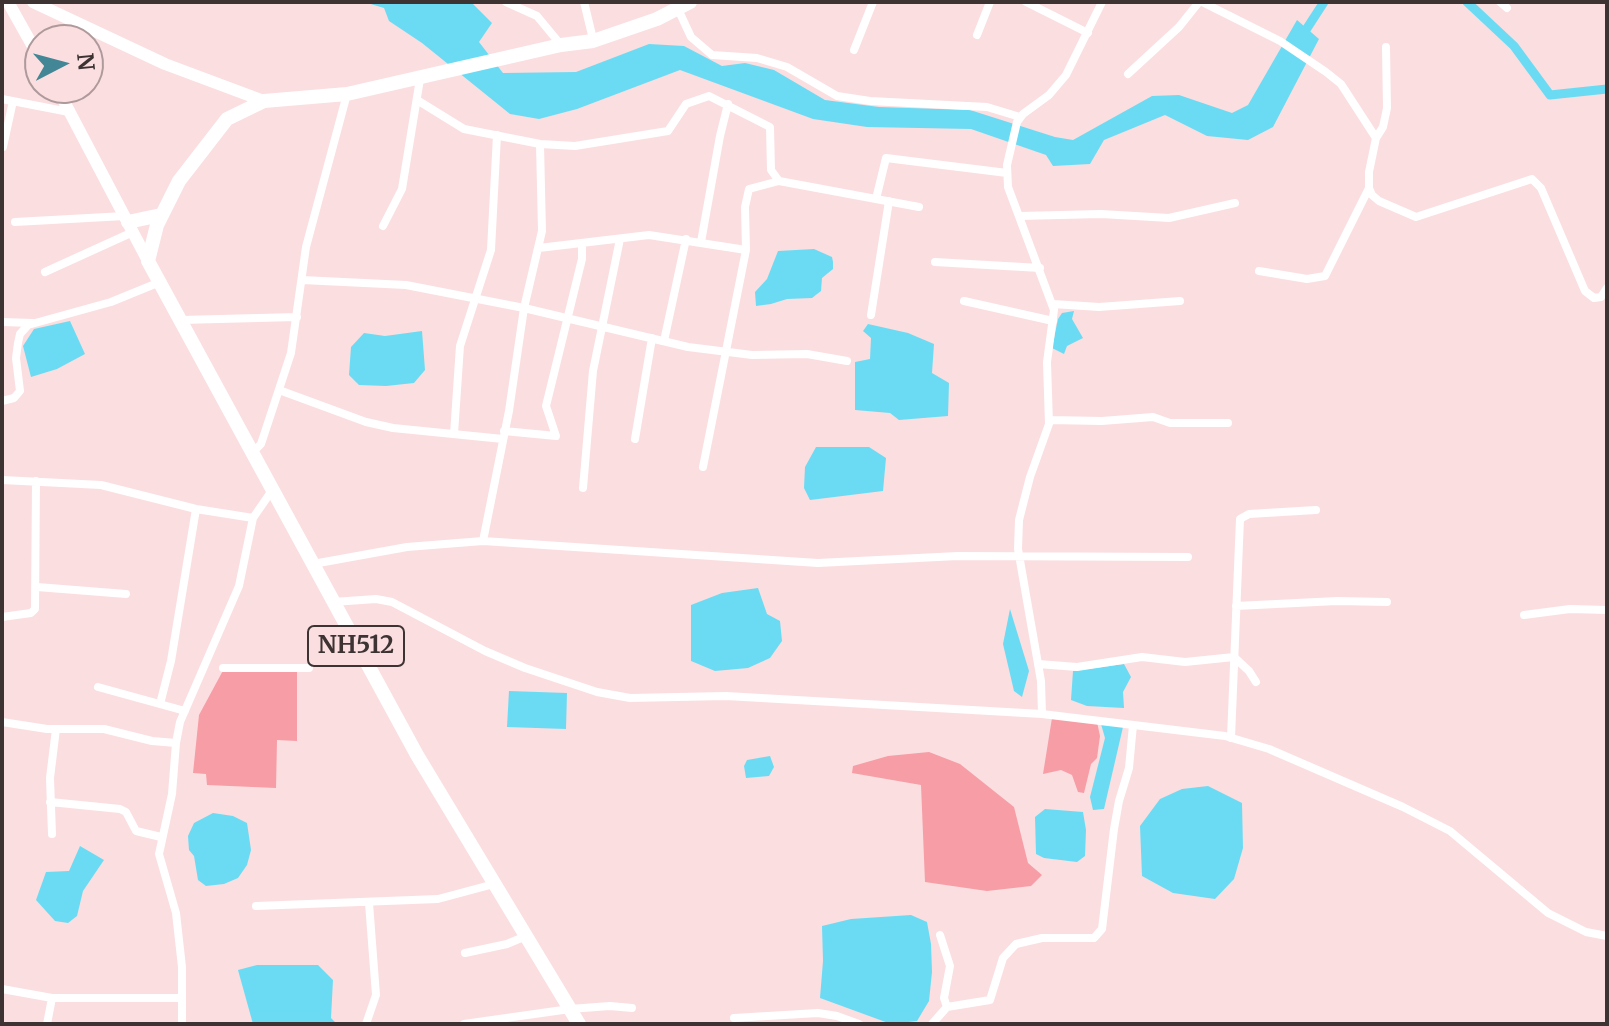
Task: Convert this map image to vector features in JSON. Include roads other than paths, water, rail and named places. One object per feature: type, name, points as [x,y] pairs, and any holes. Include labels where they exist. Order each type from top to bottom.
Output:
[{"type":"highway","points":[[148,261],[161,215],[179,181],[227,119],[264,101],[347,94],[586,38],[593,41],[631,29],[680,4]]},
{"type":"highway","points":[[128,224],[161,215]]},
{"type":"highway","name":"NH512","points":[[148,261],[417,755],[579,1024]]},
{"type":"main road","points":[[8,2],[24,30]]},
{"type":"main road","points":[[33,2],[177,69],[264,101]]},
{"type":"main road","points":[[66,104],[148,261]]},
{"type":"street","points":[[506,2],[537,16],[561,45]]},
{"type":"street","points":[[584,2],[586,38]]},
{"type":"street","points":[[854,50],[873,2]]},
{"type":"street","points":[[977,35],[990,2]]},
{"type":"street","points":[[1026,2],[1088,33]]},
{"type":"street","points":[[1042,714],[1038,664],[1020,557],[1019,520],[1022,503],[1047,434],[1047,362],[1053,304],[1008,187],[1007,169],[1018,119],[1041,102],[1066,75],[1102,2]]},
{"type":"street","points":[[1128,74],[1179,27],[1200,2],[1280,41],[1326,72],[1341,84],[1376,138]]},
{"type":"street","points":[[680,4],[691,37],[712,55],[757,58],[787,67],[837,96],[870,101],[987,107],[1018,119]]},
{"type":"street","points":[[1259,271],[1307,279],[1325,276],[1369,188],[1376,138],[1383,127],[1387,108],[1386,47]]},
{"type":"street","points":[[383,226],[402,189],[417,100],[426,77]]},
{"type":"street","points":[[254,451],[261,444],[291,353],[306,247],[347,94]]},
{"type":"street","points":[[417,100],[455,126],[540,144],[575,146],[668,131],[690,101],[709,96],[770,127],[771,170],[779,181]]},
{"type":"street","points":[[2,99],[70,112]]},
{"type":"street","points":[[3,147],[13,101]]},
{"type":"street","points":[[701,242],[728,104]]},
{"type":"street","points":[[454,434],[460,346],[491,250],[497,135]]},
{"type":"street","points":[[483,541],[524,308],[542,231],[540,144]]},
{"type":"street","points":[[876,199],[886,158],[1007,169]]},
{"type":"street","points":[[1369,188],[1379,201],[1416,217],[1532,179],[1541,188],[1585,291],[1594,298],[1601,297],[1607,288]]},
{"type":"street","points":[[703,467],[746,250],[745,207],[749,189],[779,181],[919,207]]},
{"type":"street","points":[[871,315],[889,201]]},
{"type":"street","points":[[1020,216],[1101,214],[1169,218],[1235,203]]},
{"type":"street","points":[[15,222],[128,224]]},
{"type":"street","points":[[45,272],[128,224]]},
{"type":"street","points":[[539,248],[649,235],[746,250]]},
{"type":"street","points":[[583,488],[592,384],[620,239]]},
{"type":"street","points":[[664,341],[686,239]]},
{"type":"street","points":[[279,390],[366,422],[393,428],[454,434],[556,436],[546,406],[582,259],[582,243]]},
{"type":"street","points":[[935,262],[1040,268]]},
{"type":"street","points":[[302,280],[406,285],[725,352],[807,354],[847,361]]},
{"type":"street","points":[[2,401],[14,398],[20,391],[16,358],[23,329],[33,323],[111,302],[160,282]]},
{"type":"street","points":[[964,301],[1053,321]]},
{"type":"street","points":[[1053,304],[1099,307],[1180,301]]},
{"type":"street","points":[[181,320],[297,317]]},
{"type":"street","points":[[2,322],[33,323]]},
{"type":"street","points":[[635,439],[652,338]]},
{"type":"street","points":[[1049,420],[1112,421],[1153,417],[1170,423],[1228,423]]},
{"type":"street","points":[[2,480],[101,485],[196,509],[253,518]]},
{"type":"street","points":[[2,617],[31,613],[35,609],[36,481]]},
{"type":"street","points":[[182,1024],[182,967],[176,913],[159,854],[172,794],[176,743],[185,711],[239,586],[253,518],[273,489]]},
{"type":"street","points":[[160,704],[171,661],[196,509]]},
{"type":"street","points":[[1231,738],[1240,519],[1249,514],[1316,510]]},
{"type":"street","points":[[312,564],[407,547],[483,541],[818,563],[958,556],[1188,557]]},
{"type":"street","points":[[37,587],[126,594]]},
{"type":"street","points":[[332,602],[376,599],[392,602],[485,651],[525,668],[597,692],[630,698],[726,696],[1042,714],[1231,738],[1269,749],[1403,807],[1450,831],[1548,913],[1586,932],[1607,936]]},
{"type":"street","points":[[1236,606],[1387,602]]},
{"type":"street","points":[[1524,615],[1570,609],[1607,610]]},
{"type":"street","points":[[1038,664],[1077,667],[1142,657],[1185,662],[1234,657],[1256,682]]},
{"type":"street","points":[[223,668],[309,668]]},
{"type":"street","points":[[98,687],[185,711]]},
{"type":"street","points":[[2,722],[56,729],[104,729],[152,741],[176,743]]},
{"type":"street","points":[[932,1024],[947,1007],[990,1000],[1003,958],[1016,944],[1042,938],[1094,938],[1102,929],[1114,829],[1129,768],[1133,725]]},
{"type":"street","points":[[52,834],[50,802],[56,729]]},
{"type":"street","points":[[50,802],[120,809],[126,812],[136,831],[161,837]]},
{"type":"street","points":[[256,906],[438,899],[494,884]]},
{"type":"street","points":[[366,1024],[376,995],[369,903]]},
{"type":"street","points":[[940,935],[950,966],[945,991],[947,1007]]},
{"type":"street","points":[[465,953],[507,944],[526,936]]},
{"type":"street","points":[[2,989],[52,998],[181,998]]},
{"type":"street","points":[[47,1024],[52,998]]},
{"type":"street","points":[[464,1024],[570,1009],[632,1008]]},
{"type":"street","points":[[734,1018],[818,1013],[859,1024]]},
{"type":"water","points":[[364,2],[471,2],[492,23],[479,42],[503,73],[576,72],[649,44],[684,46],[722,66],[745,63],[774,70],[825,100],[879,107],[970,110],[1073,140],[1152,96],[1179,95],[1232,113],[1248,105],[1297,20],[1319,39],[1273,127],[1248,140],[1207,136],[1165,115],[1104,140],[1090,164],[1053,166],[1046,155],[971,129],[867,127],[813,119],[680,70],[577,109],[539,119],[510,114],[422,43],[389,21],[384,8]]},
{"type":"water","points":[[814,249],[832,257],[833,262],[833,269],[822,278],[821,291],[812,298],[787,299],[756,306],[755,292],[767,279],[778,251]]},
{"type":"water","points":[[1074,311],[1072,319],[1083,338],[1067,346],[1064,354],[1052,348],[1058,319],[1062,313]]},
{"type":"water","points":[[70,321],[85,354],[57,369],[31,377],[23,346],[34,329]]},
{"type":"water","points":[[868,324],[908,333],[934,344],[932,373],[949,383],[948,416],[899,420],[890,413],[855,410],[855,362],[870,359],[871,338],[863,331]]},
{"type":"water","points":[[422,331],[425,370],[414,383],[359,385],[349,375],[351,347],[364,333],[385,336]]},
{"type":"water","points":[[816,447],[869,447],[886,458],[883,491],[810,500],[804,488],[805,467]]},
{"type":"water","points":[[758,588],[767,614],[780,621],[782,641],[770,658],[748,668],[715,671],[691,661],[691,605],[722,593]]},
{"type":"water","points":[[1010,609],[1029,671],[1022,697],[1014,691],[1003,644]]},
{"type":"water","points":[[1124,664],[1131,677],[1123,692],[1124,708],[1087,706],[1071,700],[1073,671]]},
{"type":"water","points":[[509,691],[567,693],[566,729],[507,727]]},
{"type":"water","points":[[1101,724],[1123,727],[1104,809],[1093,810],[1090,797],[1105,738]]},
{"type":"water","points":[[770,756],[774,767],[769,776],[746,778],[744,766],[747,760]]},
{"type":"water","points":[[1208,786],[1242,803],[1243,848],[1234,879],[1215,899],[1173,893],[1142,876],[1140,826],[1160,799],[1182,789]]},
{"type":"water","points":[[1045,809],[1083,812],[1085,856],[1077,862],[1036,854],[1035,817]]},
{"type":"water","points":[[213,813],[233,816],[247,823],[251,850],[247,865],[238,878],[224,884],[206,886],[198,880],[188,836],[194,823]]},
{"type":"water","points":[[80,846],[104,860],[83,891],[77,916],[68,923],[55,921],[36,900],[46,872],[69,871]]},
{"type":"water","points":[[911,915],[927,922],[931,944],[929,1001],[917,1021],[891,1024],[820,998],[822,926],[851,919]]},
{"type":"water","points":[[257,965],[318,965],[333,980],[331,1018],[337,1024],[253,1024],[238,970]]},
{"type":"waterway","points":[[1302,36],[1324,2]]},
{"type":"waterway","points":[[1467,2],[1514,46],[1550,95],[1607,89]]}]
